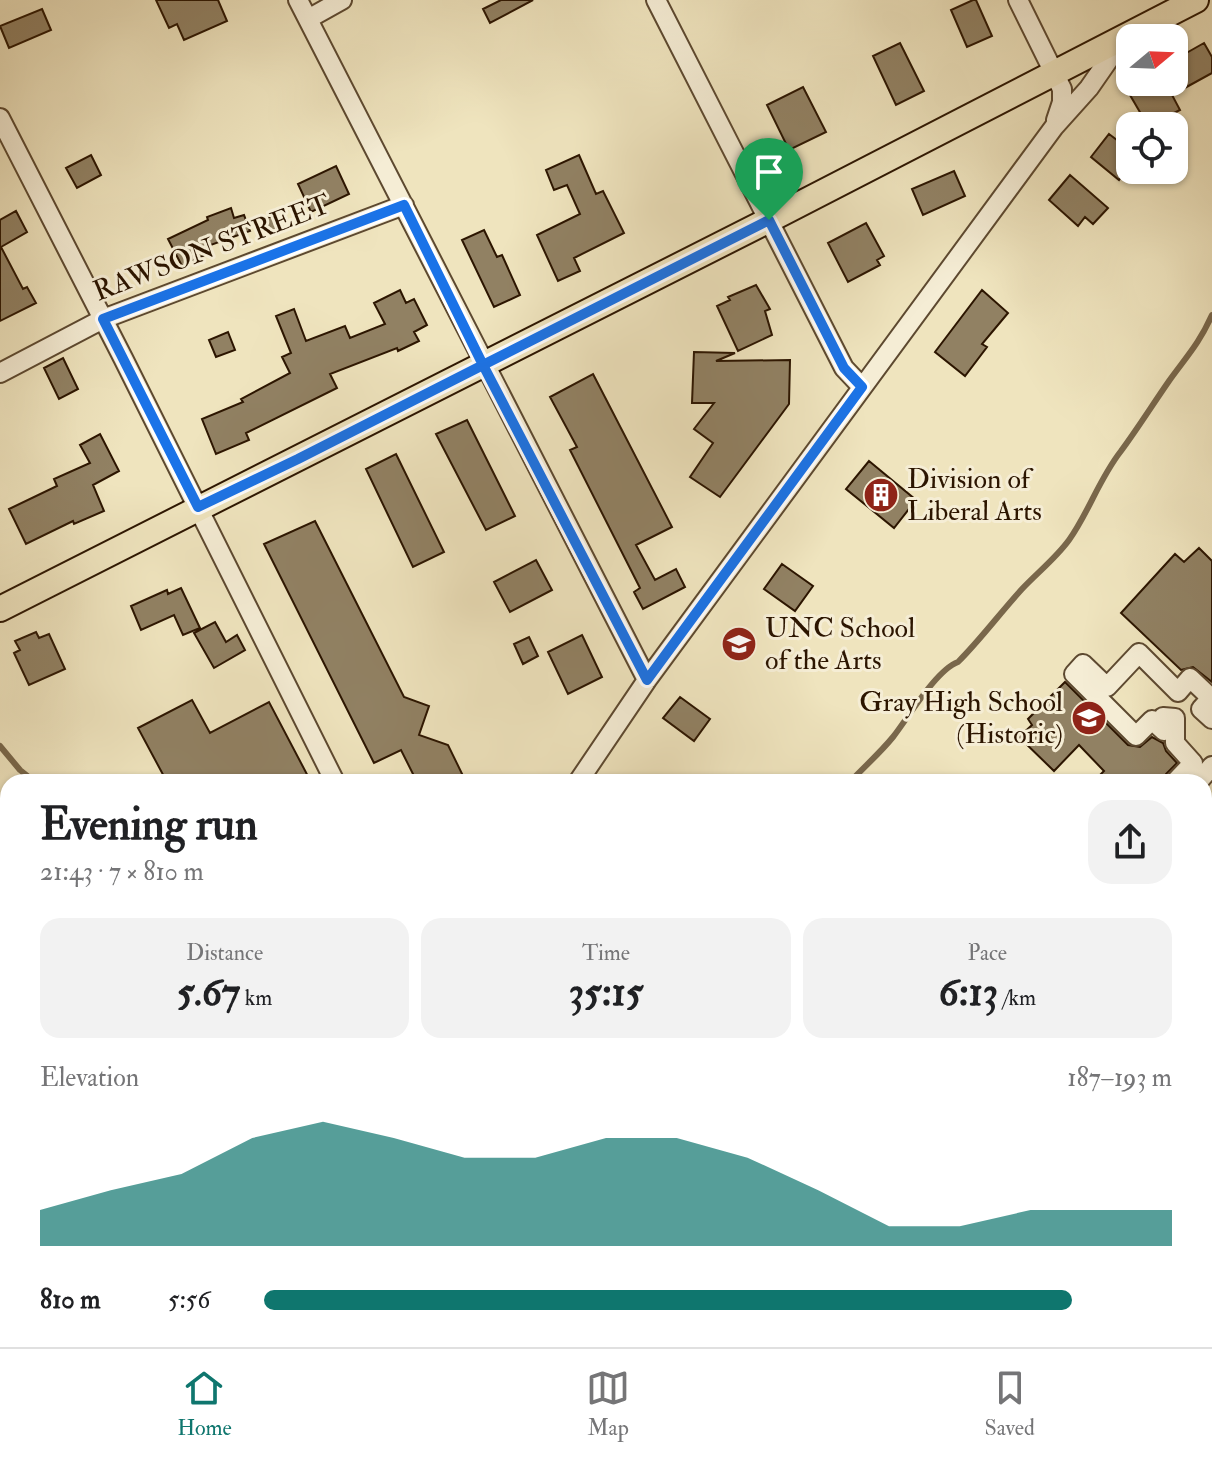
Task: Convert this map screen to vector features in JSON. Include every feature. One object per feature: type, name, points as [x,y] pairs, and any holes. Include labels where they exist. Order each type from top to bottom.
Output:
[{"type":"main road","points":[[1150,24],[1196,0]]},
{"type":"main road","points":[[0,609],[1116,42]]},
{"type":"street","points":[[298,0],[647,680]]},
{"type":"street","points":[[308,19],[342,0]]},
{"type":"street","points":[[656,0],[844,368],[862,387]]},
{"type":"street","points":[[1018,0],[1062,89],[1062,102],[1054,127]]},
{"type":"street","points":[[583,774],[647,680],[862,387],[1054,127],[1089,88],[1116,50]]},
{"type":"street","points":[[0,118],[331,774]]},
{"type":"street","name":"RAWSON STREET","points":[[0,373],[103,319],[404,205]]},
{"type":"street","points":[[1183,774],[1193,763],[1175,743],[1175,718],[1163,717],[1164,731],[1152,720],[1136,736],[1074,674],[1083,664],[1107,687],[1139,653],[1178,692],[1190,678],[1211,698],[1201,709],[1212,719]]},
{"type":"building","points":[[156,0],[218,0],[227,21],[184,40],[177,24],[169,28]]},
{"type":"building","points":[[501,0],[533,0],[490,23],[483,9]]},
{"type":"building","points":[[976,0],[992,36],[967,47],[951,10]]},
{"type":"building","points":[[42,9],[51,30],[9,48],[0,26]]},
{"type":"building","points":[[900,43],[924,91],[896,105],[873,56]]},
{"type":"building","points":[[1204,43],[1212,57],[1212,73],[1188,86],[1188,52]]},
{"type":"building","points":[[803,87],[826,132],[789,150],[767,105]]},
{"type":"building","points":[[1131,96],[1173,96],[1180,110],[1176,112],[1140,112]]},
{"type":"building","points":[[1109,134],[1116,139],[1116,178],[1091,157]]},
{"type":"building","points":[[91,155],[101,175],[77,188],[66,168]]},
{"type":"building","points":[[579,155],[596,194],[603,191],[624,233],[574,258],[580,271],[558,281],[537,235],[580,214],[567,185],[554,190],[546,170]]},
{"type":"building","points":[[336,166],[349,194],[311,212],[298,184]]},
{"type":"building","points":[[954,171],[965,196],[923,215],[912,189]]},
{"type":"building","points":[[1070,175],[1108,208],[1093,224],[1085,217],[1078,226],[1049,200]]},
{"type":"building","points":[[231,208],[234,218],[244,215],[250,231],[202,248],[205,255],[182,266],[168,239],[208,220],[207,217]]},
{"type":"building","points":[[16,211],[27,232],[1,247],[23,289],[27,287],[36,303],[0,321],[0,220]]},
{"type":"building","points":[[278,214],[283,229],[266,234],[261,220]]},
{"type":"building","points":[[866,223],[884,256],[877,260],[880,265],[848,282],[828,243]]},
{"type":"building","points":[[484,230],[497,257],[502,255],[520,295],[494,307],[462,240]]},
{"type":"building","points":[[756,285],[770,309],[765,311],[772,335],[738,351],[717,306],[730,300],[728,297]]},
{"type":"building","points":[[400,290],[406,303],[414,299],[427,325],[414,332],[419,341],[330,374],[337,388],[246,433],[249,440],[216,454],[202,419],[243,402],[241,399],[290,373],[282,357],[291,353],[276,316],[294,309],[306,341],[345,326],[350,338],[385,324],[374,303]]},
{"type":"building","points":[[982,290],[1008,313],[982,344],[987,347],[965,376],[935,352]]},
{"type":"building","points":[[228,332],[235,350],[216,357],[209,340]]},
{"type":"building","points":[[694,352],[735,353],[716,361],[790,360],[789,404],[720,497],[690,477],[713,443],[694,429],[714,403],[692,403]]},
{"type":"building","points":[[63,358],[78,389],[59,399],[44,368]]},
{"type":"building","points":[[593,374],[672,527],[636,545],[655,580],[676,569],[685,587],[643,609],[634,592],[640,588],[570,450],[577,447],[550,397]]},
{"type":"building","points":[[467,420],[515,516],[486,530],[436,434]]},
{"type":"building","points":[[100,434],[119,471],[93,485],[104,511],[74,524],[73,521],[26,544],[9,509],[57,486],[54,479],[90,463],[80,445]]},
{"type":"building","points":[[396,454],[444,552],[413,567],[366,469]]},
{"type":"building","name":"Division of Liberal Arts","points":[[869,461],[916,500],[894,528],[846,489]]},
{"type":"building","points":[[315,521],[404,697],[429,706],[419,735],[448,745],[462,774],[413,774],[401,750],[374,763],[264,544]]},
{"type":"building","points":[[1199,548],[1212,561],[1212,682],[1193,667],[1181,670],[1121,613],[1175,554],[1184,562]]},
{"type":"building","points":[[536,560],[552,590],[510,612],[494,582]]},
{"type":"building","points":[[782,564],[813,586],[795,611],[764,589]]},
{"type":"building","points":[[181,588],[200,628],[183,635],[174,615],[141,630],[131,606],[167,590],[168,594]]},
{"type":"building","points":[[215,622],[226,642],[237,635],[245,650],[214,668],[194,633]]},
{"type":"building","points":[[36,632],[39,638],[49,634],[65,669],[29,685],[14,653],[20,650],[15,641]]},
{"type":"building","points":[[582,635],[602,677],[568,694],[548,652]]},
{"type":"building","points":[[529,637],[538,656],[523,664],[514,644]]},
{"type":"building","points":[[1065,682],[1128,745],[1140,747],[1152,737],[1163,743],[1177,763],[1166,774],[1101,774],[1104,771],[1079,745],[1054,771],[1019,737],[1032,725],[1028,719]]},
{"type":"building","points":[[680,697],[710,719],[694,741],[663,718]]},
{"type":"building","points":[[192,700],[210,733],[269,702],[307,774],[163,774],[138,728]]},
{"type":"waterway","points":[[858,774],[893,737],[941,674],[958,662],[1069,540],[1113,462],[1197,342],[1212,315]]},
{"type":"waterway","points":[[0,746],[25,774]]},
{"type":"place","name":"Division of Liberal Arts","points":[[881,495]]},
{"type":"place","name":"UNC School of the Arts","points":[[739,644]]},
{"type":"place","name":"Gray High School (Historic)","points":[[1089,718]]},
{"type":"route","points":[[769,220],[483,365],[404,205],[103,319],[198,507],[483,365],[647,680],[862,387],[844,368],[769,220]]}]
